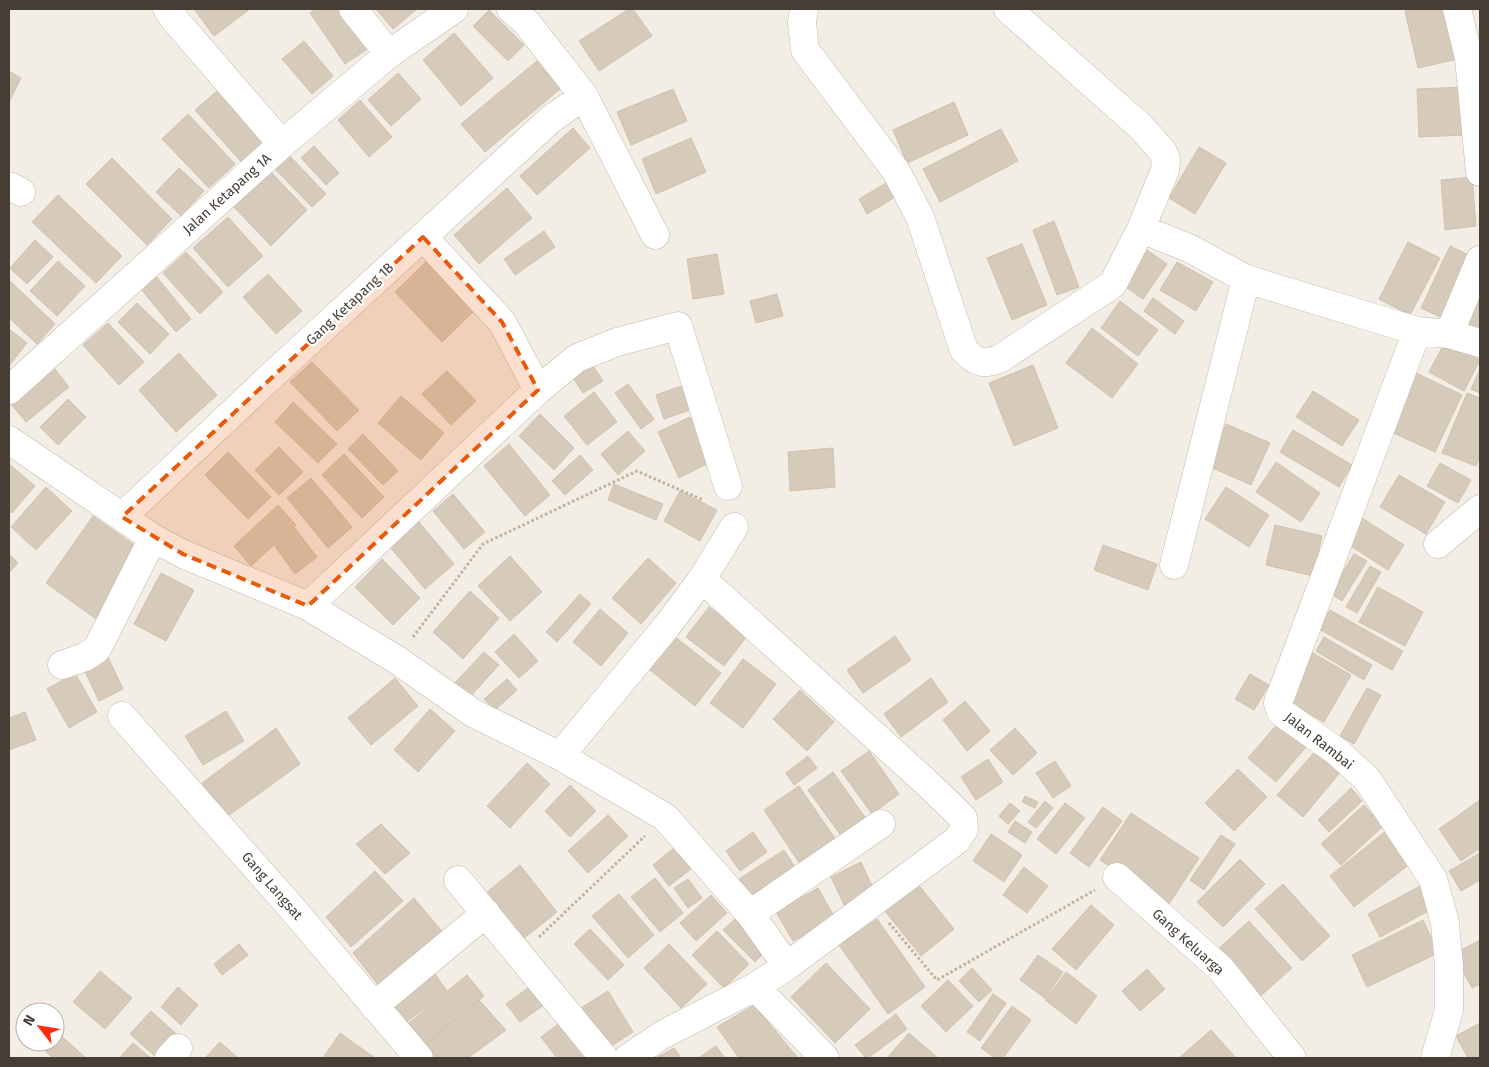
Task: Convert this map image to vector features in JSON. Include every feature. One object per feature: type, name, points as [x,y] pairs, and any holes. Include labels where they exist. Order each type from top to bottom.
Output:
[{"type":"street","points":[[167,9],[282,144]]},
{"type":"street","points":[[353,9],[388,54]]},
{"type":"street","name":"Jalan Ketapang 1A","points":[[9,390],[282,144],[388,54],[454,9]]},
{"type":"street","points":[[511,9],[526,22],[584,96],[655,235]]},
{"type":"street","points":[[804,9],[802,22],[804,50],[900,178],[920,216],[964,350],[974,360],[988,363],[1001,358],[1113,284],[1141,229],[1165,170],[1166,160],[1163,152],[1141,126],[1008,9]]},
{"type":"street","points":[[1457,9],[1469,58],[1480,172]]},
{"type":"street","name":"Gang Ketapang 1B","points":[[122,517],[551,119],[584,96]]},
{"type":"street","points":[[1141,229],[1189,248],[1246,279],[1417,331],[1449,334],[1480,343]]},
{"type":"street","points":[[423,237],[502,322],[538,390]]},
{"type":"street","points":[[1449,334],[1480,260]]},
{"type":"street","points":[[1174,566],[1246,279]]},
{"type":"street","points":[[308,606],[538,390],[577,358],[617,342],[678,326],[728,486]]},
{"type":"street","name":"Jalan Rambai","points":[[1417,331],[1278,703],[1281,712],[1336,751],[1367,779],[1433,879],[1445,923],[1449,966],[1449,1010],[1434,1058]]},
{"type":"street","points":[[9,440],[153,538],[183,554],[308,606],[396,660],[473,714],[560,756],[665,817],[750,914],[788,966]]},
{"type":"street","points":[[1438,544],[1480,508]]},
{"type":"street","points":[[560,756],[667,626],[702,579],[734,526]]},
{"type":"street","points":[[62,665],[85,658],[97,649],[153,538]]},
{"type":"street","points":[[628,1058],[662,1035],[755,987],[788,966],[957,840],[964,829],[963,818],[915,772],[702,579]]},
{"type":"street","name":"Gang Langsat","points":[[122,716],[290,906],[419,1058]]},
{"type":"street","points":[[750,914],[881,824]]},
{"type":"street","name":"Gang Keluarga","points":[[1117,877],[1221,970],[1292,1058]]},
{"type":"street","points":[[458,880],[604,1058]]},
{"type":"street","points":[[374,1006],[486,913]]},
{"type":"street","points":[[755,987],[825,1058]]},
{"type":"path","points":[[396,660],[484,544],[637,471],[726,510],[734,526]]},
{"type":"path","points":[[520,954],[665,817]]},
{"type":"path","points":[[873,903],[937,980],[1117,877]]},
{"type":"highlighted area","points":[[423,237],[502,322],[538,390],[308,606],[183,554],[122,517]]},
{"type":"building","points":[[194,9],[250,9],[214,36]]},
{"type":"building","points":[[317,9],[343,9],[369,48],[345,64],[310,13]]},
{"type":"building","points":[[376,9],[417,9],[393,29]]},
{"type":"building","points":[[629,9],[633,9],[652,36],[599,71],[579,41]]},
{"type":"building","points":[[1414,9],[1447,9],[1458,59],[1418,68],[1405,11]]},
{"type":"building","points":[[489,10],[524,45],[508,61],[473,26]]},
{"type":"building","points":[[454,33],[493,78],[461,106],[423,60]]},
{"type":"building","points":[[304,41],[333,76],[312,94],[282,59]]},
{"type":"building","points":[[537,61],[560,89],[485,152],[461,124]]},
{"type":"building","points":[[9,71],[21,78],[9,102]]},
{"type":"building","points":[[398,73],[421,99],[391,126],[368,100]]},
{"type":"building","points":[[224,85],[271,139],[243,164],[195,110]]},
{"type":"building","points":[[1465,87],[1466,135],[1419,137],[1417,89]]},
{"type":"building","points":[[673,89],[687,121],[631,145],[617,112]]},
{"type":"building","points":[[360,100],[392,137],[369,157],[338,120]]},
{"type":"building","points":[[954,102],[968,135],[907,163],[893,130]]},
{"type":"building","points":[[188,114],[235,164],[209,188],[162,139]]},
{"type":"building","points":[[573,128],[590,148],[537,195],[520,176]]},
{"type":"building","points":[[1001,129],[1018,161],[940,202],[923,169]]},
{"type":"building","points":[[691,138],[706,172],[656,194],[642,159]]},
{"type":"building","points":[[314,146],[339,173],[326,185],[301,158]]},
{"type":"building","points":[[1199,147],[1226,163],[1195,214],[1169,198]]},
{"type":"building","points":[[286,152],[326,194],[312,207],[272,166]]},
{"type":"building","points":[[112,158],[172,219],[147,245],[86,184]]},
{"type":"building","points":[[179,168],[204,191],[181,216],[156,192]]},
{"type":"building","points":[[270,171],[307,210],[271,246],[233,206]]},
{"type":"building","points":[[1472,177],[1476,226],[1445,230],[1441,180]]},
{"type":"building","points":[[888,182],[897,196],[867,214],[859,199]]},
{"type":"building","points":[[507,188],[532,218],[479,264],[454,235]]},
{"type":"building","points":[[58,195],[122,256],[96,283],[32,222]]},
{"type":"building","points":[[228,217],[263,256],[228,287],[193,248]]},
{"type":"building","points":[[1054,221],[1079,287],[1057,295],[1033,230]]},
{"type":"building","points":[[544,231],[555,247],[515,275],[504,259]]},
{"type":"building","points":[[35,240],[53,257],[27,284],[10,268]]},
{"type":"building","points":[[1408,242],[1440,258],[1410,315],[1379,299]]},
{"type":"building","points":[[1022,244],[1047,305],[1012,320],[987,258]]},
{"type":"building","points":[[1450,246],[1477,259],[1447,320],[1421,308]]},
{"type":"building","points":[[1147,250],[1167,264],[1143,299],[1123,285]]},
{"type":"building","points":[[186,252],[223,292],[200,314],[163,273]]},
{"type":"building","points":[[717,254],[724,294],[693,299],[687,259]]},
{"type":"building","points":[[430,258],[477,308],[442,342],[395,292]]},
{"type":"building","points":[[58,261],[85,286],[57,316],[30,291]]},
{"type":"building","points":[[1177,262],[1213,282],[1196,311],[1160,290]]},
{"type":"building","points":[[268,274],[302,311],[276,334],[243,297]]},
{"type":"building","points":[[156,276],[191,319],[176,332],[141,289]]},
{"type":"building","points":[[9,280],[55,324],[37,344],[9,318]]},
{"type":"building","points":[[1480,286],[1480,336],[1460,326]]},
{"type":"building","points":[[777,294],[783,316],[756,323],[750,301]]},
{"type":"building","points":[[1153,298],[1184,321],[1175,334],[1144,311]]},
{"type":"building","points":[[1120,301],[1158,330],[1138,356],[1101,328]]},
{"type":"building","points":[[137,303],[169,334],[150,354],[118,322]]},
{"type":"building","points":[[108,323],[144,362],[119,385],[83,345]]},
{"type":"building","points":[[1092,328],[1138,364],[1112,398],[1066,363]]},
{"type":"building","points":[[9,329],[27,343],[9,366]]},
{"type":"building","points":[[1445,342],[1480,360],[1464,391],[1429,372]]},
{"type":"building","points":[[179,353],[217,395],[176,432],[139,390]]},
{"type":"building","points":[[312,362],[359,410],[337,431],[290,382]]},
{"type":"building","points":[[592,364],[603,381],[583,393],[572,376]]},
{"type":"building","points":[[1033,365],[1058,428],[1014,446],[989,383]]},
{"type":"building","points":[[54,368],[69,387],[26,422],[11,404]]},
{"type":"building","points":[[1480,369],[1480,393],[1471,389]]},
{"type":"building","points":[[447,371],[476,401],[451,425],[422,394]]},
{"type":"building","points":[[1416,373],[1462,395],[1435,452],[1389,431]]},
{"type":"building","points":[[693,382],[701,406],[664,419],[656,395]]},
{"type":"building","points":[[628,384],[654,419],[641,429],[615,393]]},
{"type":"building","points":[[1313,391],[1359,420],[1342,446],[1296,417]]},
{"type":"building","points":[[594,392],[617,422],[587,445],[564,416]]},
{"type":"building","points":[[1467,393],[1480,398],[1480,455],[1476,466],[1442,453]]},
{"type":"building","points":[[401,396],[444,433],[421,460],[378,423]]},
{"type":"building","points":[[68,399],[86,417],[58,445],[40,427]]},
{"type":"building","points":[[293,402],[337,444],[318,463],[275,422]]},
{"type":"building","points":[[540,414],[574,448],[554,470],[519,436]]},
{"type":"building","points":[[690,417],[711,462],[679,478],[658,432]]},
{"type":"building","points":[[1226,424],[1270,443],[1251,485],[1208,466]]},
{"type":"building","points":[[1293,430],[1352,465],[1339,487],[1280,452]]},
{"type":"building","points":[[628,431],[645,451],[618,475],[601,454]]},
{"type":"building","points":[[363,434],[398,471],[383,485],[348,449]]},
{"type":"building","points":[[509,444],[550,495],[525,516],[484,466]]},
{"type":"building","points":[[279,447],[303,472],[279,495],[255,470]]},
{"type":"building","points":[[833,448],[835,487],[790,491],[788,452]]},
{"type":"building","points":[[228,452],[271,497],[248,519],[205,475]]},
{"type":"building","points":[[344,454],[384,497],[362,518],[322,475]]},
{"type":"building","points":[[580,455],[593,470],[565,495],[552,481]]},
{"type":"building","points":[[1276,462],[1320,493],[1301,522],[1256,492]]},
{"type":"building","points":[[1440,463],[1471,480],[1458,503],[1427,486]]},
{"type":"building","points":[[9,464],[35,486],[12,513],[9,510]]},
{"type":"building","points":[[1399,475],[1445,502],[1426,534],[1380,507]]},
{"type":"building","points":[[311,478],[352,527],[328,548],[287,498]]},
{"type":"building","points":[[614,484],[663,504],[656,520],[608,500]]},
{"type":"building","points":[[46,487],[72,511],[36,550],[11,527]]},
{"type":"building","points":[[1226,487],[1269,515],[1249,547],[1205,519]]},
{"type":"building","points":[[680,491],[717,510],[700,541],[664,521]]},
{"type":"building","points":[[453,494],[485,532],[464,549],[433,511]]},
{"type":"building","points":[[278,505],[296,525],[294,527],[317,557],[295,574],[274,545],[251,566],[234,546]]},
{"type":"building","points":[[93,516],[143,551],[96,619],[46,583]]},
{"type":"building","points":[[1359,516],[1404,545],[1388,570],[1343,541]]},
{"type":"building","points":[[419,522],[454,564],[425,589],[390,547]]},
{"type":"building","points":[[1275,525],[1322,536],[1313,576],[1266,565]]},
{"type":"building","points":[[1103,545],[1157,564],[1148,590],[1094,570]]},
{"type":"building","points":[[9,554],[18,563],[9,573]]},
{"type":"building","points":[[1354,554],[1367,561],[1342,601],[1330,593]]},
{"type":"building","points":[[510,556],[542,592],[510,621],[478,586]]},
{"type":"building","points":[[648,558],[676,583],[641,624],[612,598]]},
{"type":"building","points":[[382,559],[420,598],[393,625],[355,587]]},
{"type":"building","points":[[1370,566],[1381,572],[1357,613],[1346,607]]},
{"type":"building","points":[[161,573],[194,590],[166,641],[134,624]]},
{"type":"building","points":[[1378,587],[1423,612],[1405,646],[1359,622]]},
{"type":"building","points":[[470,591],[499,618],[463,659],[433,632]]},
{"type":"building","points":[[580,594],[591,604],[557,642],[546,632]]},
{"type":"building","points":[[709,607],[747,636],[724,666],[686,637]]},
{"type":"building","points":[[600,609],[628,633],[601,666],[573,642]]},
{"type":"building","points":[[1330,610],[1403,651],[1392,670],[1319,629]]},
{"type":"building","points":[[514,634],[538,661],[519,678],[495,652]]},
{"type":"building","points":[[895,636],[911,660],[863,693],[847,670]]},
{"type":"building","points":[[675,637],[721,673],[695,706],[650,670]]},
{"type":"building","points":[[1324,637],[1372,665],[1364,680],[1316,651]]},
{"type":"building","points":[[484,652],[499,665],[466,701],[451,687]]},
{"type":"building","points":[[1311,652],[1351,675],[1324,722],[1284,699]]},
{"type":"building","points":[[106,653],[123,689],[99,701],[82,665]]},
{"type":"building","points":[[743,659],[776,684],[743,728],[710,703]]},
{"type":"building","points":[[75,673],[97,712],[69,728],[47,689]]},
{"type":"building","points":[[1250,674],[1269,685],[1254,710],[1235,699]]},
{"type":"building","points":[[395,678],[418,706],[371,745],[348,718]]},
{"type":"building","points":[[931,678],[948,702],[901,737],[884,714]]},
{"type":"building","points":[[507,679],[517,690],[495,710],[484,699]]},
{"type":"building","points":[[1367,688],[1381,695],[1354,744],[1340,736]]},
{"type":"building","points":[[800,690],[834,722],[807,751],[773,719]]},
{"type":"building","points":[[965,701],[990,731],[967,751],[943,720]]},
{"type":"building","points":[[430,709],[455,731],[418,772],[394,750]]},
{"type":"building","points":[[226,711],[244,741],[203,765],[185,736]]},
{"type":"building","points":[[25,712],[36,740],[9,750],[9,718]]},
{"type":"building","points":[[1279,722],[1307,746],[1276,782],[1248,758]]},
{"type":"building","points":[[276,728],[300,764],[228,816],[202,783]]},
{"type":"building","points":[[1015,728],[1037,753],[1013,775],[990,750]]},
{"type":"building","points":[[1318,748],[1343,769],[1303,817],[1277,795]]},
{"type":"building","points":[[869,751],[899,794],[872,814],[841,771]]},
{"type":"building","points":[[808,756],[817,768],[794,785],[786,773]]},
{"type":"building","points":[[988,759],[1003,782],[976,800],[961,777]]},
{"type":"building","points":[[1055,761],[1071,786],[1053,798],[1036,773]]},
{"type":"building","points":[[527,763],[550,784],[510,828],[487,806]]},
{"type":"building","points":[[1238,769],[1267,797],[1234,831],[1205,803]]},
{"type":"building","points":[[833,772],[867,820],[842,837],[808,790]]},
{"type":"building","points":[[570,785],[596,811],[570,837],[545,811]]},
{"type":"building","points":[[799,786],[838,843],[802,867],[764,810]]},
{"type":"building","points":[[1351,788],[1362,801],[1329,832],[1318,820]]},
{"type":"building","points":[[1025,796],[1038,802],[1035,808],[1022,802]]},
{"type":"building","points":[[1480,800],[1480,848],[1461,861],[1439,829]]},
{"type":"building","points":[[1045,801],[1053,808],[1036,828],[1028,822]]},
{"type":"building","points":[[1010,803],[1020,811],[1008,824],[999,816]]},
{"type":"building","points":[[1065,803],[1085,818],[1056,854],[1037,839]]},
{"type":"building","points":[[1364,805],[1383,826],[1341,865],[1321,844]]},
{"type":"building","points":[[1103,807],[1122,821],[1089,867],[1070,853]]},
{"type":"building","points":[[1131,813],[1199,858],[1169,904],[1100,860]]},
{"type":"building","points":[[608,815],[628,836],[588,873],[568,851]]},
{"type":"building","points":[[1015,821],[1032,832],[1025,843],[1008,832]]},
{"type":"building","points":[[381,824],[410,853],[385,874],[356,844]]},
{"type":"building","points":[[1386,831],[1411,863],[1354,907],[1330,876]]},
{"type":"building","points":[[753,832],[767,852],[740,871],[726,851]]},
{"type":"building","points":[[991,834],[1022,855],[1004,882],[973,861]]},
{"type":"building","points":[[1221,835],[1235,844],[1204,890],[1190,880]]},
{"type":"building","points":[[679,844],[695,866],[669,886],[653,865]]},
{"type":"building","points":[[784,850],[795,867],[750,896],[739,879]]},
{"type":"building","points":[[1480,853],[1480,880],[1461,891],[1449,871]]},
{"type":"building","points":[[1240,859],[1265,884],[1223,927],[1197,902]]},
{"type":"building","points":[[861,862],[874,890],[844,905],[831,877]]},
{"type":"building","points":[[520,865],[557,912],[523,939],[486,893]]},
{"type":"building","points":[[1024,867],[1048,886],[1027,913],[1003,895]]},
{"type":"building","points":[[375,871],[403,901],[351,947],[326,917]]},
{"type":"building","points":[[655,878],[683,913],[660,932],[631,897]]},
{"type":"building","points":[[688,879],[702,898],[688,908],[674,888]]},
{"type":"building","points":[[917,883],[954,929],[921,956],[884,910]]},
{"type":"building","points":[[1283,884],[1330,936],[1302,961],[1255,909]]},
{"type":"building","points":[[1422,885],[1434,908],[1380,937],[1368,914]]},
{"type":"building","points":[[818,888],[835,918],[793,941],[776,912]]},
{"type":"building","points":[[619,894],[654,935],[628,958],[592,916]]},
{"type":"building","points":[[711,895],[727,913],[696,941],[680,923]]},
{"type":"building","points":[[414,898],[446,936],[382,990],[353,953]]},
{"type":"building","points":[[1091,905],[1114,925],[1076,970],[1052,949]]},
{"type":"building","points":[[737,917],[768,949],[755,962],[723,930]]},
{"type":"building","points":[[877,919],[925,987],[888,1014],[839,945]]},
{"type":"building","points":[[1423,920],[1438,953],[1367,987],[1352,955]]},
{"type":"building","points":[[1249,921],[1292,968],[1256,1000],[1214,953]]},
{"type":"building","points":[[590,929],[624,965],[608,980],[574,944]]},
{"type":"building","points":[[717,931],[749,964],[724,988],[692,955]]},
{"type":"building","points":[[1480,940],[1480,984],[1472,988],[1454,954]]},
{"type":"building","points":[[239,944],[248,955],[222,975],[214,964]]},
{"type":"building","points":[[669,944],[707,984],[681,1008],[644,968]]},
{"type":"building","points":[[1038,955],[1063,972],[1045,998],[1020,980]]},
{"type":"building","points":[[826,963],[870,1009],[835,1043],[791,997]]},
{"type":"building","points":[[430,967],[447,991],[405,1023],[387,999]]},
{"type":"building","points":[[972,968],[992,990],[979,1002],[959,981]]},
{"type":"building","points":[[1147,969],[1165,989],[1140,1011],[1122,991]]},
{"type":"building","points":[[100,971],[132,998],[105,1029],[73,1002]]},
{"type":"building","points":[[1066,972],[1097,996],[1076,1024],[1045,1000]]},
{"type":"building","points":[[467,975],[484,996],[422,1047],[406,1025]]},
{"type":"building","points":[[948,980],[973,1006],[946,1032],[921,1006]]},
{"type":"building","points":[[535,983],[548,1002],[520,1022],[506,1004]]},
{"type":"building","points":[[178,987],[198,1005],[181,1025],[161,1007]]},
{"type":"building","points":[[608,991],[633,1032],[607,1049],[581,1008]]},
{"type":"building","points":[[993,994],[1006,1003],[980,1041],[967,1032]]},
{"type":"building","points":[[479,1000],[506,1030],[468,1058],[433,1058],[422,1047]]},
{"type":"building","points":[[754,1005],[798,1058],[739,1058],[717,1027]]},
{"type":"building","points":[[1012,1006],[1031,1020],[1003,1058],[995,1058],[981,1048]]},
{"type":"building","points":[[151,1011],[183,1040],[157,1058],[130,1034]]},
{"type":"building","points":[[896,1014],[907,1029],[866,1058],[855,1045]]},
{"type":"building","points":[[568,1017],[599,1058],[557,1058],[541,1037]]},
{"type":"building","points":[[1480,1023],[1480,1058],[1468,1058],[1456,1036]]},
{"type":"building","points":[[1211,1030],[1236,1058],[1179,1058]]},
{"type":"building","points":[[340,1033],[375,1058],[323,1058]]},
{"type":"building","points":[[909,1033],[938,1058],[887,1058]]},
{"type":"building","points":[[65,1039],[86,1058],[53,1058],[46,1052],[65,1052]]},
{"type":"building","points":[[220,1042],[238,1058],[205,1058]]},
{"type":"building","points":[[133,1043],[151,1058],[119,1058]]},
{"type":"building","points":[[716,1046],[725,1058],[698,1058]]},
{"type":"building","points":[[674,1048],[681,1058],[656,1058]]}]
